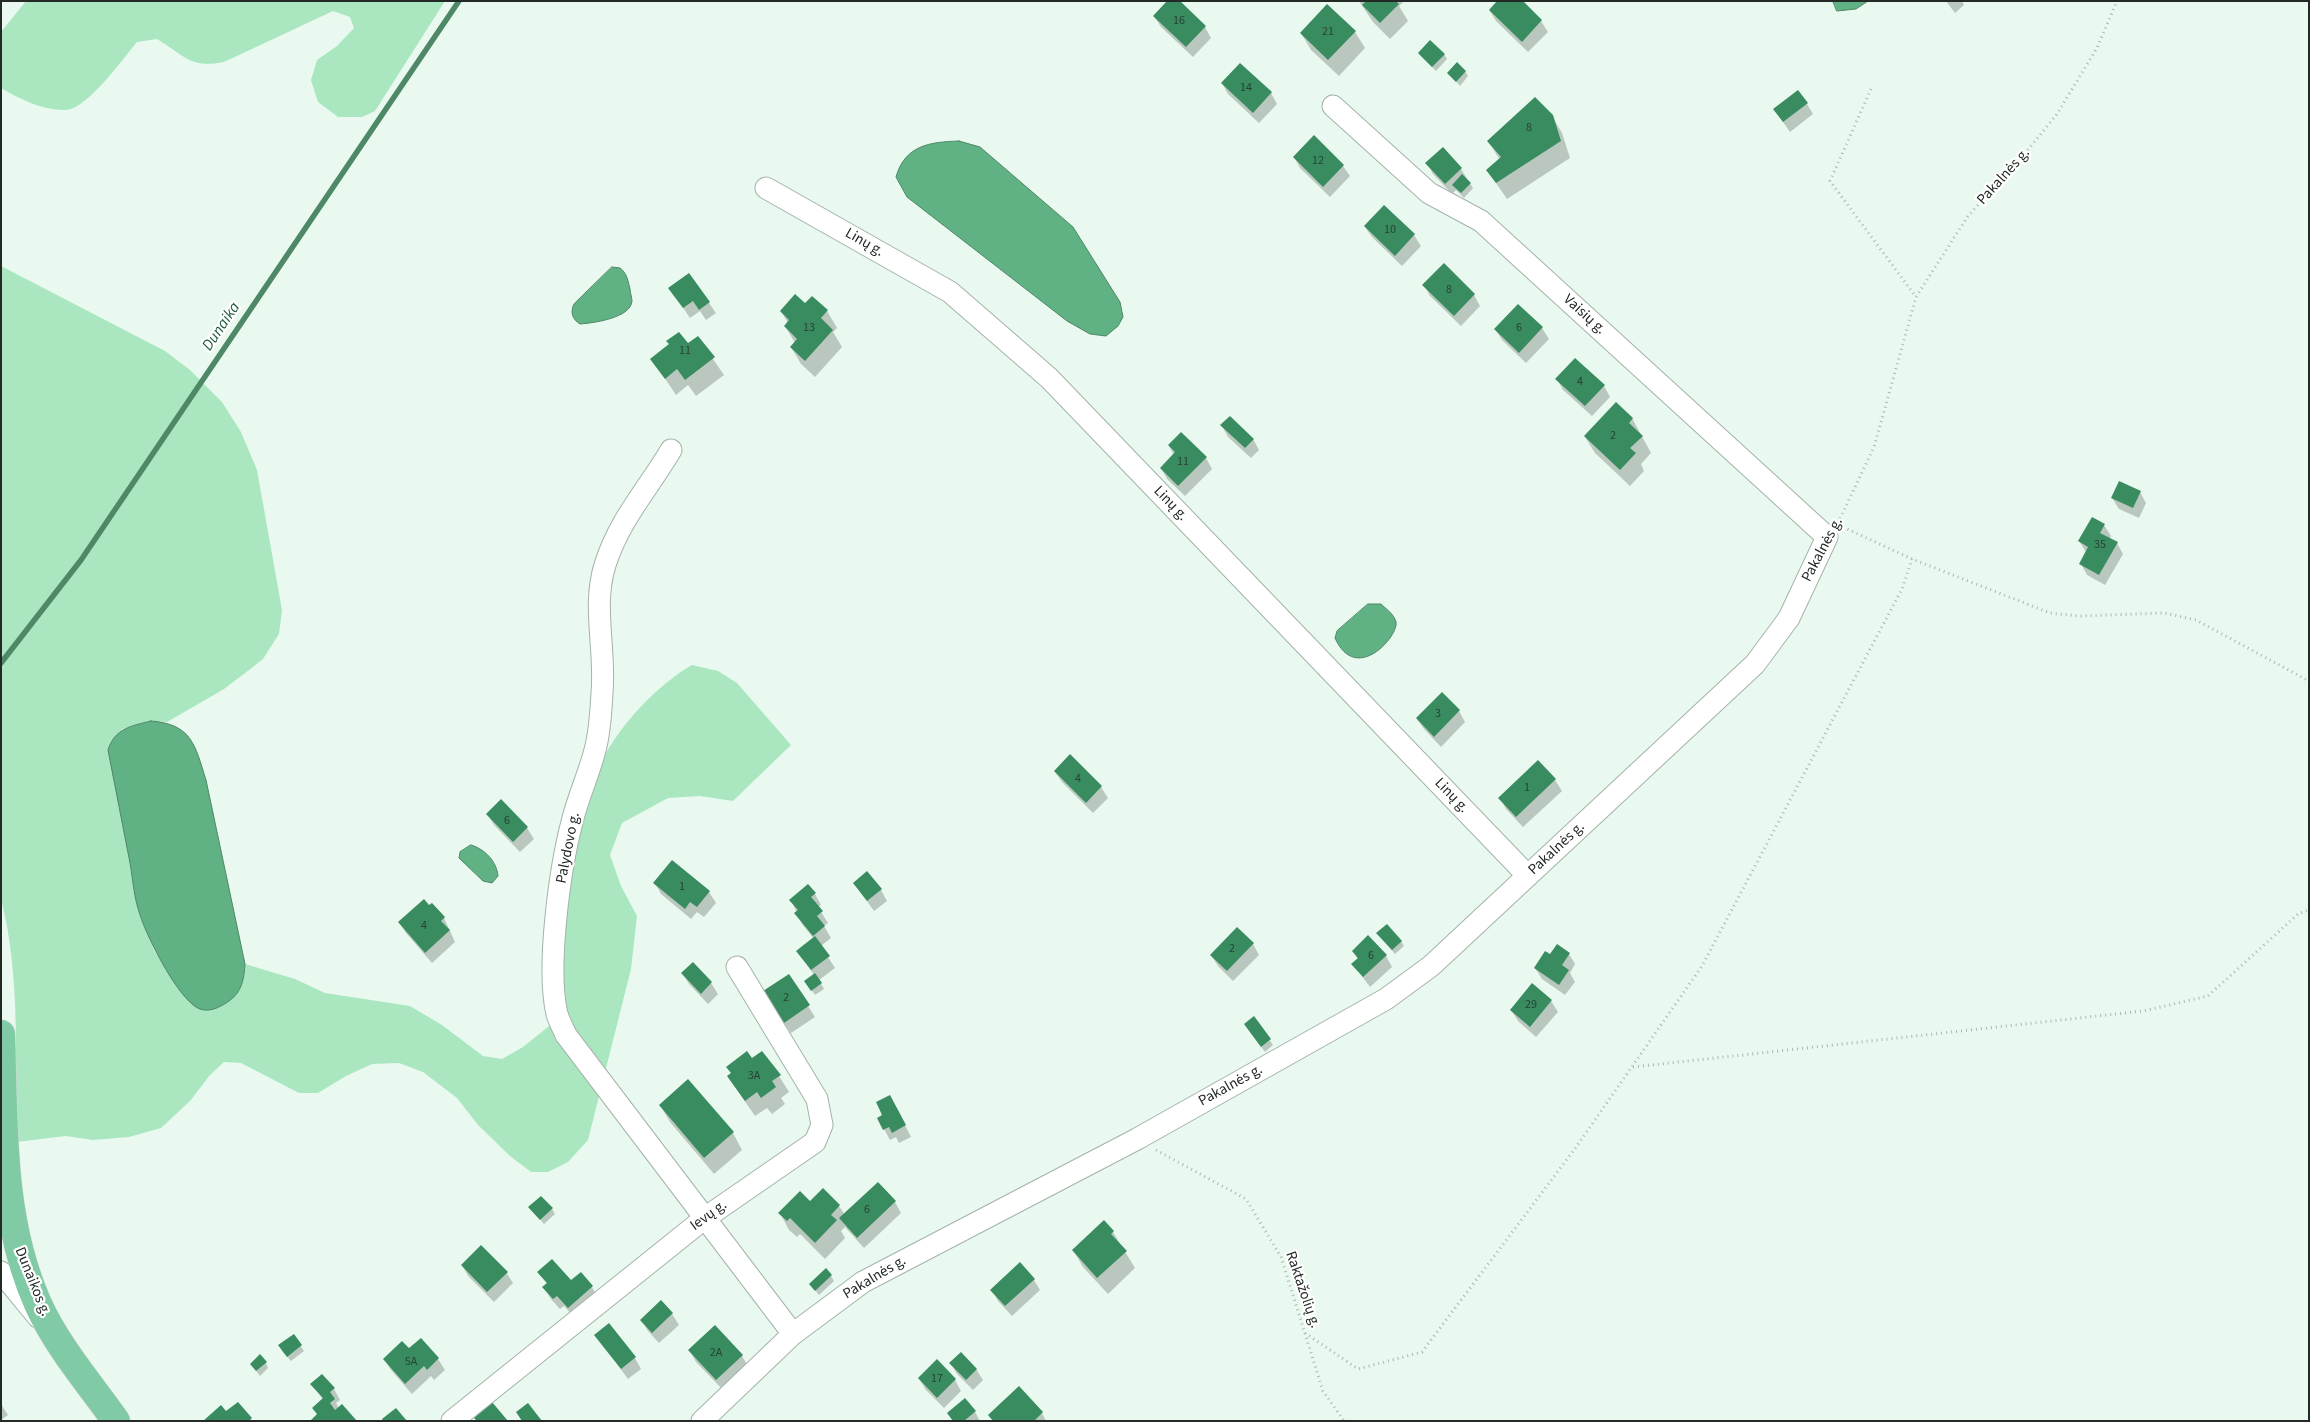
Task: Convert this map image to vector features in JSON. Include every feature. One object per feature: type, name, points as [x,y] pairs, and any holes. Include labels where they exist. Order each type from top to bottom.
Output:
[{"type":"main road","name":"Dunaikos g.","points":[[1,1034],[4,1186],[24,1270],[38,1304],[62,1347],[116,1421]]},
{"type":"street","name":"Vaisių g.","points":[[1333,106],[1429,193],[1481,221],[1832,531]]},
{"type":"street","name":"Linų g.","points":[[766,188],[950,292],[1049,378],[1528,876]]},
{"type":"street","name":"Palydovo g.","points":[[671,450],[660,469],[638,498],[618,532],[605,566],[599,598],[603,692],[596,748],[572,822],[559,896],[554,963],[554,992],[557,1015],[566,1034],[793,1334]]},
{"type":"street","name":"Pakalnės g.","points":[[702,1421],[793,1334],[863,1282],[1137,1140],[1386,999],[1431,966],[1755,664],[1789,618],[1832,531]]},
{"type":"street","name":"Ievų g.","points":[[452,1421],[705,1218],[815,1142],[822,1125],[817,1099],[737,967]]},
{"type":"street","points":[[1,1272],[62,1347]]},
{"type":"path","name":"Pakalnės g.","points":[[1832,531],[1874,447],[1916,297],[1968,216],[2027,151],[2057,114],[2097,48],[2117,1]]},
{"type":"path","points":[[1871,89],[1830,181],[1916,297]]},
{"type":"path","points":[[1832,531],[1912,559],[2050,613],[2080,616],[2165,613],[2196,620],[2309,681]]},
{"type":"path","points":[[1305,1333],[1358,1369],[1422,1352],[1574,1150],[1702,966],[1902,589],[1912,559]]},
{"type":"path","points":[[1632,1067],[2143,1011],[2208,996],[2298,914],[2309,910]]},
{"type":"path","name":"Raktažolių g.","points":[[1137,1140],[1246,1199],[1281,1258],[1323,1391],[1344,1421]]},
{"type":"shaded area","points":[[26,1],[445,1],[375,111],[362,117],[338,117],[318,102],[311,80],[317,60],[337,46],[354,28],[350,17],[333,11],[224,62],[212,64],[203,64],[188,59],[157,39],[137,42],[94,93],[75,107],[57,110],[32,104],[1,88],[1,32]]},
{"type":"shaded area","points":[[1833,1],[1868,1],[1856,9],[1837,11]]},
{"type":"shaded area","points":[[959,141],[980,147],[1073,227],[1120,302],[1123,317],[1118,326],[1106,336],[1090,334],[1067,321],[907,197],[896,177],[900,166],[906,158],[920,147],[929,144]]},
{"type":"shaded area","points":[[1,266],[165,351],[190,370],[222,402],[241,432],[257,470],[282,610],[279,634],[263,659],[224,689],[167,722],[151,721],[122,729],[111,742],[139,914],[154,950],[178,988],[204,1010],[221,1005],[234,996],[244,974],[245,964],[295,979],[325,993],[410,1006],[442,1025],[483,1056],[502,1059],[523,1047],[553,1023],[569,882],[581,827],[596,774],[602,760],[619,732],[641,706],[692,665],[718,671],[737,683],[791,745],[733,801],[700,796],[668,798],[622,823],[610,855],[621,886],[637,916],[631,969],[588,1140],[568,1162],[548,1172],[531,1172],[510,1156],[478,1125],[457,1098],[423,1072],[399,1063],[372,1064],[346,1076],[318,1093],[299,1093],[241,1063],[224,1062],[210,1075],[190,1101],[161,1128],[129,1137],[93,1140],[66,1136],[16,1142],[16,1020],[12,959],[1,899]]},
{"type":"shaded area","points":[[612,267],[620,268],[626,275],[632,300],[630,307],[619,315],[580,324],[572,315],[574,304]]},
{"type":"shaded area","points":[[1368,604],[1381,604],[1392,614],[1396,622],[1395,629],[1384,646],[1374,653],[1364,657],[1354,657],[1344,651],[1335,638],[1337,631]]},
{"type":"shaded area","points":[[151,721],[165,723],[184,732],[190,738],[199,756],[206,780],[245,964],[243,980],[237,994],[223,1005],[211,1010],[204,1010],[195,1006],[176,985],[149,938],[136,902],[108,750],[119,732]]},
{"type":"shaded area","points":[[471,845],[481,850],[493,861],[498,876],[492,883],[483,881],[459,858],[460,852]]},
{"type":"building","points":[[1167,1],[1180,1],[1206,26],[1186,47],[1153,16]]},
{"type":"building","points":[[1366,1],[1396,1],[1399,4],[1380,23],[1362,5]]},
{"type":"building","points":[[1497,1],[1523,1],[1542,20],[1522,42],[1489,10]]},
{"type":"building","points":[[1327,4],[1356,31],[1328,60],[1300,33]]},
{"type":"building","points":[[1430,40],[1445,54],[1432,67],[1418,53]]},
{"type":"building","points":[[1457,62],[1466,71],[1456,82],[1447,73]]},
{"type":"building","points":[[1240,63],[1272,92],[1253,113],[1221,83]]},
{"type":"building","points":[[1798,90],[1808,103],[1783,122],[1773,109]]},
{"type":"building","points":[[1535,97],[1553,115],[1561,141],[1496,183],[1486,170],[1501,157],[1487,141]]},
{"type":"building","points":[[1314,135],[1344,165],[1323,187],[1293,157]]},
{"type":"building","points":[[1443,147],[1462,168],[1445,184],[1425,163]]},
{"type":"building","points":[[1462,174],[1471,183],[1461,193],[1452,185]]},
{"type":"building","points":[[1384,205],[1415,234],[1395,256],[1364,226]]},
{"type":"building","points":[[1444,263],[1475,294],[1454,316],[1422,285]]},
{"type":"building","points":[[689,273],[710,302],[699,310],[693,301],[683,308],[668,288]]},
{"type":"building","points":[[795,294],[805,303],[812,296],[828,310],[821,318],[833,330],[805,361],[790,347],[797,339],[784,326],[789,320],[780,311]]},
{"type":"building","points":[[1518,304],[1543,327],[1519,353],[1494,329]]},
{"type":"building","points":[[679,332],[688,343],[698,336],[715,357],[685,380],[677,369],[665,379],[650,359],[669,344],[666,341]]},
{"type":"building","points":[[1575,358],[1605,385],[1585,406],[1555,379]]},
{"type":"building","points":[[1616,402],[1633,418],[1629,423],[1643,436],[1630,448],[1636,453],[1620,470],[1584,436]]},
{"type":"building","points":[[1230,416],[1254,439],[1245,448],[1220,425]]},
{"type":"building","points":[[1181,432],[1207,457],[1178,486],[1160,468],[1175,452],[1168,445]]},
{"type":"building","points":[[2119,481],[2141,491],[2133,508],[2111,498]]},
{"type":"building","points":[[2092,517],[2105,524],[2100,533],[2118,542],[2099,575],[2079,564],[2088,547],[2078,541]]},
{"type":"building","points":[[1442,692],[1460,710],[1434,737],[1416,718]]},
{"type":"building","points":[[1070,754],[1102,786],[1086,803],[1054,771]]},
{"type":"building","points":[[1538,760],[1556,779],[1516,817],[1498,798]]},
{"type":"building","points":[[501,799],[528,827],[513,842],[486,814]]},
{"type":"building","points":[[672,860],[710,891],[697,907],[690,902],[685,909],[653,883]]},
{"type":"building","points":[[867,871],[882,889],[867,901],[853,883]]},
{"type":"building","points":[[808,884],[816,893],[811,897],[823,911],[817,916],[825,926],[813,936],[794,913],[798,910],[789,900]]},
{"type":"building","points":[[424,899],[429,905],[432,903],[445,917],[441,921],[450,930],[425,953],[398,922]]},
{"type":"building","points":[[1387,924],[1402,941],[1392,950],[1376,933]]},
{"type":"building","points":[[1237,927],[1254,943],[1227,971],[1210,955]]},
{"type":"building","points":[[1368,935],[1387,955],[1363,977],[1351,964],[1358,958],[1352,951]]},
{"type":"building","points":[[815,936],[830,956],[811,970],[796,951]]},
{"type":"building","points":[[1557,944],[1570,953],[1562,965],[1569,970],[1559,985],[1534,968],[1545,951],[1550,954]]},
{"type":"building","points":[[693,962],[712,982],[701,994],[681,973]]},
{"type":"building","points":[[815,973],[822,983],[811,991],[804,981]]},
{"type":"building","points":[[789,974],[810,1005],[784,1023],[763,991]]},
{"type":"building","points":[[1532,983],[1552,1000],[1530,1027],[1510,1010]]},
{"type":"building","points":[[1254,1016],[1271,1039],[1261,1047],[1244,1024]]},
{"type":"building","points":[[747,1051],[752,1058],[762,1051],[781,1075],[772,1081],[776,1087],[761,1098],[757,1092],[745,1101],[727,1076],[731,1073],[726,1067]]},
{"type":"building","points":[[688,1079],[734,1132],[704,1158],[659,1105]]},
{"type":"building","points":[[890,1095],[906,1125],[892,1133],[889,1127],[883,1130],[877,1118],[882,1115],[876,1102]]},
{"type":"building","points":[[878,1182],[896,1201],[857,1238],[839,1218]]},
{"type":"building","points":[[823,1188],[840,1205],[831,1215],[837,1220],[815,1243],[790,1218],[787,1221],[778,1213],[800,1191],[810,1201]]},
{"type":"building","points":[[541,1196],[553,1208],[540,1220],[528,1207]]},
{"type":"building","points":[[1104,1220],[1114,1231],[1111,1234],[1127,1251],[1097,1278],[1072,1250]]},
{"type":"building","points":[[481,1245],[508,1272],[487,1292],[461,1265]]},
{"type":"building","points":[[552,1259],[571,1280],[581,1272],[593,1286],[568,1308],[557,1296],[553,1299],[542,1287],[547,1283],[537,1272]]},
{"type":"building","points":[[1020,1262],[1035,1279],[1005,1306],[990,1290]]},
{"type":"building","points":[[826,1268],[832,1275],[815,1291],[809,1284]]},
{"type":"building","points":[[661,1300],[673,1313],[652,1333],[640,1320]]},
{"type":"building","points":[[609,1323],[636,1357],[621,1369],[594,1335]]},
{"type":"building","points":[[715,1325],[743,1355],[716,1380],[688,1350]]},
{"type":"building","points":[[294,1334],[302,1345],[287,1357],[278,1345]]},
{"type":"building","points":[[421,1338],[439,1358],[427,1370],[424,1366],[405,1384],[383,1359],[402,1341],[409,1348]]},
{"type":"building","points":[[961,1352],[977,1369],[966,1380],[949,1363]]},
{"type":"building","points":[[260,1354],[267,1362],[256,1371],[250,1364]]},
{"type":"building","points":[[937,1359],[956,1379],[937,1398],[918,1378]]},
{"type":"building","points":[[322,1374],[335,1388],[330,1392],[335,1399],[330,1403],[335,1410],[342,1404],[357,1421],[310,1421],[317,1414],[312,1408],[323,1398],[310,1384]]},
{"type":"building","points":[[1019,1386],[1043,1412],[1034,1421],[993,1421],[988,1415]]},
{"type":"building","points":[[965,1398],[976,1411],[964,1421],[953,1421],[947,1413]]},
{"type":"building","points":[[238,1402],[252,1418],[249,1421],[203,1421],[221,1405],[226,1411]]},
{"type":"building","points":[[492,1402],[508,1421],[477,1421],[474,1418]]},
{"type":"building","points":[[528,1403],[542,1421],[522,1421],[516,1412]]},
{"type":"building","points":[[396,1408],[407,1421],[383,1421],[382,1419]]},
{"type":"waterway","name":"Dunaika","points":[[1,663],[81,560],[459,1]]}]
